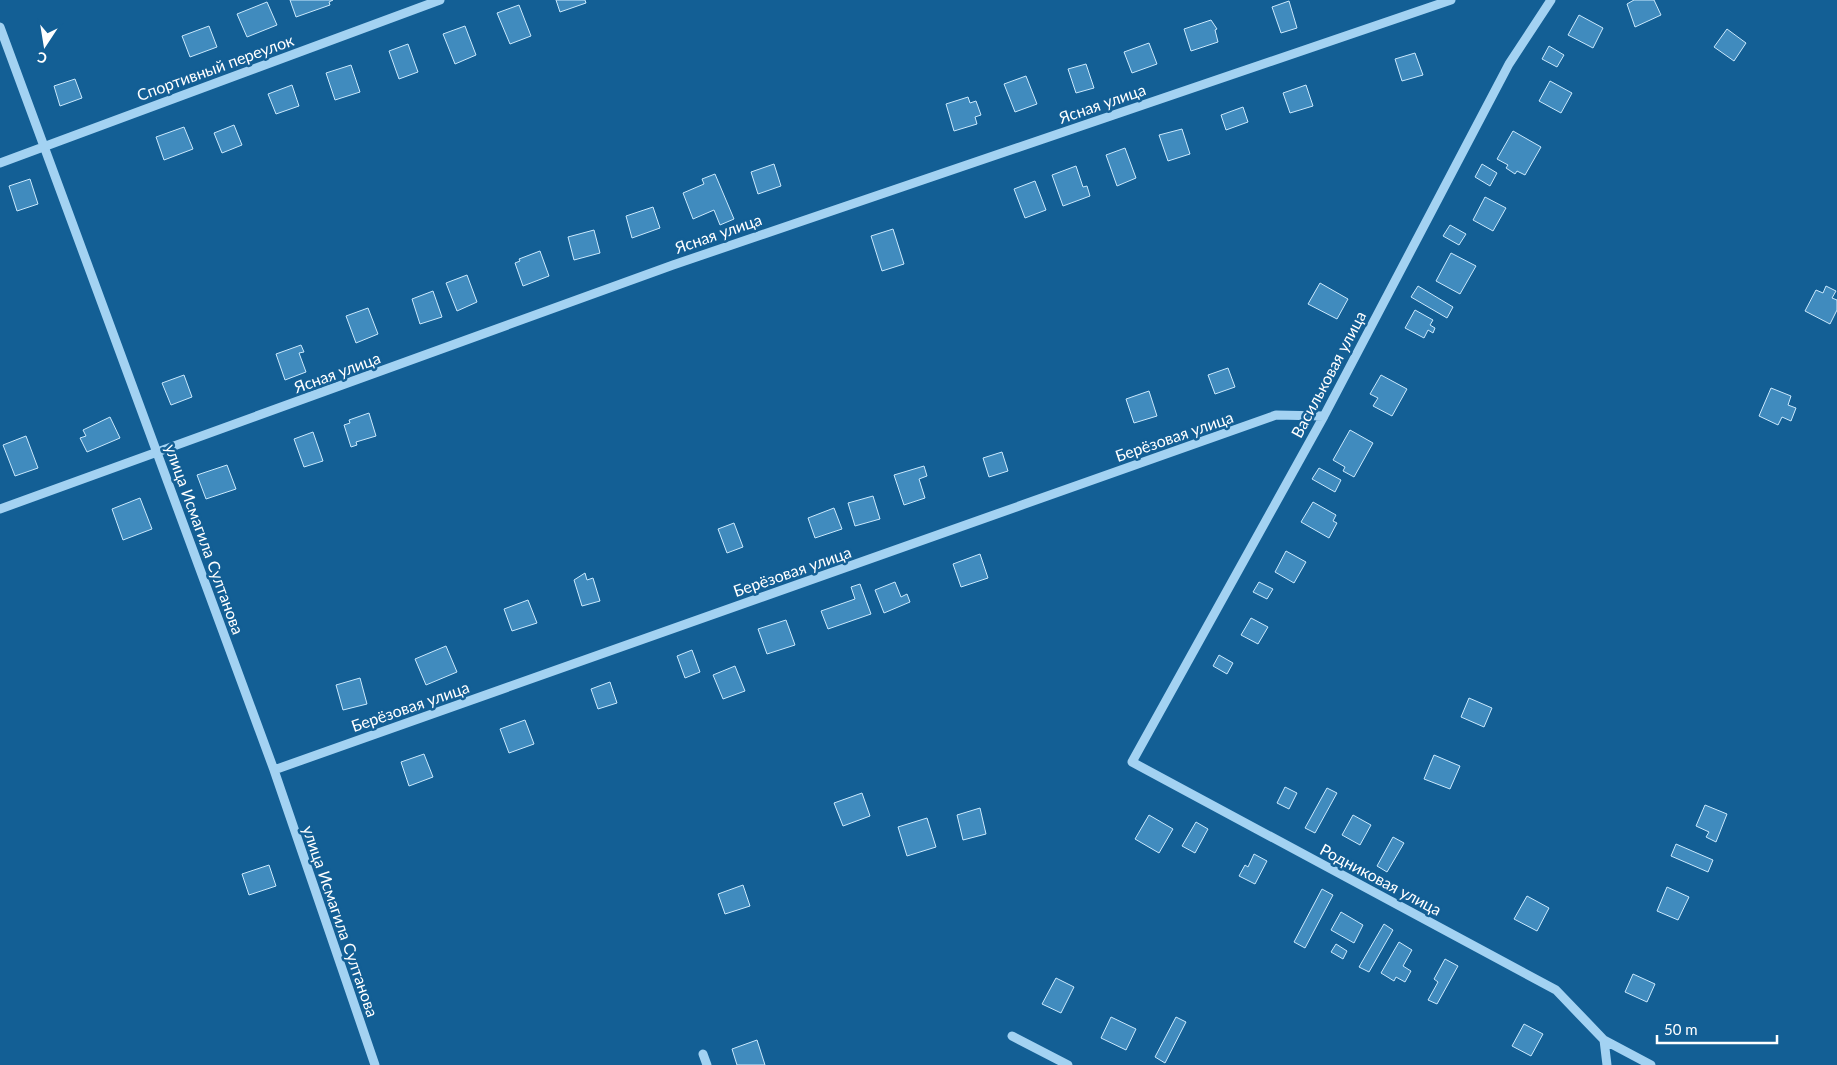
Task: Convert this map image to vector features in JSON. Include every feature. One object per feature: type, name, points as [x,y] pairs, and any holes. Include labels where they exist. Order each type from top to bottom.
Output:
[{"type":"street","name":"Спортивный переулок","points":[[0,163],[440,0]]},
{"type":"street","name":"Ясная улица","points":[[0,510],[673,265],[1451,0]]},
{"type":"street","name":"Васильковая улица","points":[[1132,762],[1324,416],[1510,64],[1551,0]]},
{"type":"street","name":"улица Исмагила Султанова","points":[[0,27],[274,770],[374,1065]]},
{"type":"street","name":"Берёзовая улица","points":[[274,770],[1276,415],[1324,416]]},
{"type":"street","name":"Родниковая улица","points":[[1132,762],[1556,990],[1604,1040],[1651,1065]]},
{"type":"street","points":[[1012,1036],[1068,1065]]},
{"type":"street","points":[[1604,1040],[1607,1065]]},
{"type":"street","points":[[703,1054],[707,1065]]},
{"type":"building","points":[[290,0],[333,0],[329,2],[330,5],[296,17]]},
{"type":"building","points":[[556,0],[585,0],[586,3],[560,12]]},
{"type":"building","points":[[1634,0],[1654,0],[1661,15],[1635,27],[1627,4]]},
{"type":"building","points":[[1289,1],[1297,28],[1281,33],[1272,7]]},
{"type":"building","points":[[267,2],[277,25],[247,37],[237,14]]},
{"type":"building","points":[[519,5],[531,36],[510,44],[497,13]]},
{"type":"building","points":[[1579,15],[1603,28],[1593,48],[1568,35]]},
{"type":"building","points":[[1211,20],[1217,29],[1215,30],[1218,42],[1191,51],[1184,29]]},
{"type":"building","points":[[209,26],[217,47],[190,57],[182,36]]},
{"type":"building","points":[[465,26],[476,55],[455,64],[443,34]]},
{"type":"building","points":[[1727,29],[1746,43],[1734,61],[1714,47]]},
{"type":"building","points":[[1149,43],[1157,64],[1132,73],[1124,52]]},
{"type":"building","points":[[408,44],[418,72],[399,79],[389,51]]},
{"type":"building","points":[[1549,46],[1564,55],[1557,67],[1542,59]]},
{"type":"building","points":[[1415,53],[1423,75],[1402,81],[1395,59]]},
{"type":"building","points":[[1086,64],[1094,88],[1076,93],[1068,69]]},
{"type":"building","points":[[351,65],[360,92],[335,100],[326,73]]},
{"type":"building","points":[[1026,76],[1037,104],[1015,112],[1004,84]]},
{"type":"building","points":[[75,79],[82,98],[60,106],[54,86]]},
{"type":"building","points":[[1550,81],[1572,93],[1561,113],[1539,101]]},
{"type":"building","points":[[292,85],[299,106],[276,114],[268,94]]},
{"type":"building","points":[[1306,85],[1313,106],[1290,113],[1283,93]]},
{"type":"building","points":[[968,97],[970,103],[976,101],[981,115],[975,117],[977,124],[954,131],[946,104]]},
{"type":"building","points":[[1243,107],[1248,122],[1226,130],[1221,115]]},
{"type":"building","points":[[234,125],[242,145],[222,153],[214,133]]},
{"type":"building","points":[[184,127],[193,149],[164,160],[156,137]]},
{"type":"building","points":[[1182,129],[1190,154],[1168,161],[1159,135]]},
{"type":"building","points":[[1513,131],[1541,147],[1525,175],[1517,171],[1515,174],[1506,168],[1508,165],[1497,159]]},
{"type":"building","points":[[1125,148],[1136,178],[1117,186],[1106,155]]},
{"type":"building","points":[[774,164],[781,186],[758,194],[751,172]]},
{"type":"building","points":[[1482,164],[1497,173],[1490,186],[1475,177]]},
{"type":"building","points":[[1076,166],[1083,187],[1087,186],[1090,196],[1063,206],[1052,175]]},
{"type":"building","points":[[715,174],[734,219],[720,225],[714,210],[693,219],[683,193],[704,184],[702,179]]},
{"type":"building","points":[[30,179],[38,204],[17,211],[9,186]]},
{"type":"building","points":[[1035,181],[1046,210],[1025,218],[1014,189]]},
{"type":"building","points":[[1485,197],[1506,208],[1493,231],[1473,220]]},
{"type":"building","points":[[653,207],[660,228],[632,238],[626,216]]},
{"type":"building","points":[[1450,225],[1466,234],[1459,245],[1443,236]]},
{"type":"building","points":[[893,229],[904,264],[882,271],[871,236]]},
{"type":"building","points":[[594,230],[600,253],[574,260],[568,237]]},
{"type":"building","points":[[540,251],[549,276],[523,286],[515,263],[520,261],[519,259]]},
{"type":"building","points":[[1451,253],[1476,266],[1460,294],[1436,281]]},
{"type":"building","points":[[467,275],[477,302],[457,311],[446,283]]},
{"type":"building","points":[[1320,283],[1348,299],[1337,319],[1308,304]]},
{"type":"building","points":[[1418,286],[1453,307],[1447,318],[1411,297]]},
{"type":"building","points":[[1826,286],[1836,291],[1832,298],[1837,300],[1837,310],[1830,324],[1805,311],[1816,290],[1823,293]]},
{"type":"building","points":[[433,291],[442,317],[420,324],[412,299]]},
{"type":"building","points":[[368,308],[378,334],[356,343],[346,316]]},
{"type":"building","points":[[1415,310],[1433,320],[1430,325],[1435,328],[1433,333],[1428,330],[1424,338],[1405,328]]},
{"type":"building","points":[[301,345],[304,352],[299,353],[306,372],[285,380],[276,354]]},
{"type":"building","points":[[1228,368],[1235,387],[1215,394],[1208,375]]},
{"type":"building","points":[[184,375],[192,397],[171,405],[162,383]]},
{"type":"building","points":[[1381,375],[1407,389],[1392,416],[1373,406],[1378,398],[1370,394]]},
{"type":"building","points":[[1771,388],[1791,396],[1788,405],[1796,408],[1791,421],[1782,417],[1778,425],[1759,416]]},
{"type":"building","points":[[1149,391],[1157,416],[1134,423],[1126,399]]},
{"type":"building","points":[[369,413],[376,436],[356,442],[357,445],[351,447],[344,425],[350,423],[349,420]]},
{"type":"building","points":[[110,417],[120,438],[87,452],[80,438],[86,436],[83,430]]},
{"type":"building","points":[[1350,430],[1373,443],[1354,477],[1343,471],[1345,467],[1333,460]]},
{"type":"building","points":[[313,432],[323,461],[304,467],[294,439]]},
{"type":"building","points":[[26,436],[38,468],[15,476],[3,445]]},
{"type":"building","points":[[1002,452],[1008,471],[989,477],[983,458]]},
{"type":"building","points":[[227,465],[236,489],[206,499],[197,475]]},
{"type":"building","points":[[924,466],[927,476],[919,479],[925,498],[904,505],[894,475]]},
{"type":"building","points":[[1319,468],[1341,480],[1335,492],[1312,479]]},
{"type":"building","points":[[873,496],[880,519],[855,526],[848,503]]},
{"type":"building","points":[[140,498],[152,529],[123,540],[112,509]]},
{"type":"building","points":[[1313,502],[1336,515],[1333,521],[1337,523],[1329,538],[1301,522]]},
{"type":"building","points":[[834,508],[842,529],[815,538],[808,518]]},
{"type":"building","points":[[734,523],[743,547],[727,553],[718,529]]},
{"type":"building","points":[[1286,551],[1306,562],[1294,583],[1275,572]]},
{"type":"building","points":[[980,554],[988,578],[961,587],[953,564]]},
{"type":"building","points":[[585,573],[587,580],[593,578],[600,601],[582,606],[574,580]]},
{"type":"building","points":[[895,582],[901,597],[907,594],[910,602],[884,613],[875,590]]},
{"type":"building","points":[[1259,582],[1273,589],[1267,599],[1253,592]]},
{"type":"building","points":[[860,584],[871,614],[828,629],[821,611],[855,599],[851,587]]},
{"type":"building","points":[[528,600],[537,623],[512,631],[504,609]]},
{"type":"building","points":[[1251,618],[1268,627],[1258,644],[1241,635]]},
{"type":"building","points":[[786,620],[795,645],[767,654],[758,629]]},
{"type":"building","points":[[446,646],[457,672],[426,685],[415,659]]},
{"type":"building","points":[[692,650],[700,672],[685,678],[677,656]]},
{"type":"building","points":[[1219,655],[1233,663],[1227,674],[1213,666]]},
{"type":"building","points":[[735,666],[745,691],[723,699],[713,675]]},
{"type":"building","points":[[360,678],[367,704],[343,710],[336,685]]},
{"type":"building","points":[[610,682],[617,703],[598,709],[591,689]]},
{"type":"building","points":[[1469,698],[1492,708],[1484,727],[1461,717]]},
{"type":"building","points":[[525,720],[534,744],[509,753],[500,729]]},
{"type":"building","points":[[424,754],[433,777],[409,786],[401,762]]},
{"type":"building","points":[[1434,755],[1460,766],[1450,789],[1424,779]]},
{"type":"building","points":[[1285,787],[1297,793],[1289,809],[1277,803]]},
{"type":"building","points":[[1327,788],[1337,793],[1315,833],[1305,828]]},
{"type":"building","points":[[862,793],[870,816],[843,826],[834,803]]},
{"type":"building","points":[[1705,805],[1727,814],[1716,842],[1706,837],[1709,832],[1696,826]]},
{"type":"building","points":[[980,808],[986,834],[963,840],[957,815]]},
{"type":"building","points":[[1149,815],[1173,829],[1159,853],[1135,839]]},
{"type":"building","points":[[1353,815],[1371,825],[1360,845],[1342,835]]},
{"type":"building","points":[[927,818],[936,847],[907,856],[898,827]]},
{"type":"building","points":[[1196,822],[1208,829],[1195,853],[1182,846]]},
{"type":"building","points":[[1393,837],[1404,843],[1387,872],[1377,866]]},
{"type":"building","points":[[1676,844],[1713,860],[1708,872],[1671,856]]},
{"type":"building","points":[[1254,854],[1267,861],[1255,884],[1239,876],[1245,865],[1248,867]]},
{"type":"building","points":[[269,865],[276,886],[249,895],[242,874]]},
{"type":"building","points":[[743,885],[750,906],[725,914],[718,894]]},
{"type":"building","points":[[1667,887],[1689,897],[1678,920],[1657,911]]},
{"type":"building","points":[[1322,889],[1333,895],[1305,948],[1294,942]]},
{"type":"building","points":[[1527,896],[1549,908],[1537,931],[1514,919]]},
{"type":"building","points":[[1341,912],[1363,925],[1354,943],[1331,930]]},
{"type":"building","points":[[1384,924],[1393,930],[1369,972],[1359,967]]},
{"type":"building","points":[[1399,942],[1412,950],[1403,966],[1411,971],[1405,982],[1396,977],[1394,981],[1381,973]]},
{"type":"building","points":[[1336,944],[1347,951],[1343,959],[1331,952]]},
{"type":"building","points":[[1445,959],[1458,966],[1437,1004],[1428,1000],[1438,982],[1434,979]]},
{"type":"building","points":[[1633,974],[1655,984],[1647,1002],[1625,992]]},
{"type":"building","points":[[1056,978],[1074,987],[1061,1013],[1042,1004]]},
{"type":"building","points":[[1111,1017],[1136,1029],[1126,1050],[1101,1038]]},
{"type":"building","points":[[1176,1017],[1186,1022],[1165,1063],[1155,1057]]},
{"type":"building","points":[[1524,1024],[1543,1034],[1531,1056],[1512,1046]]},
{"type":"building","points":[[757,1040],[765,1065],[737,1065],[732,1049]]}]
